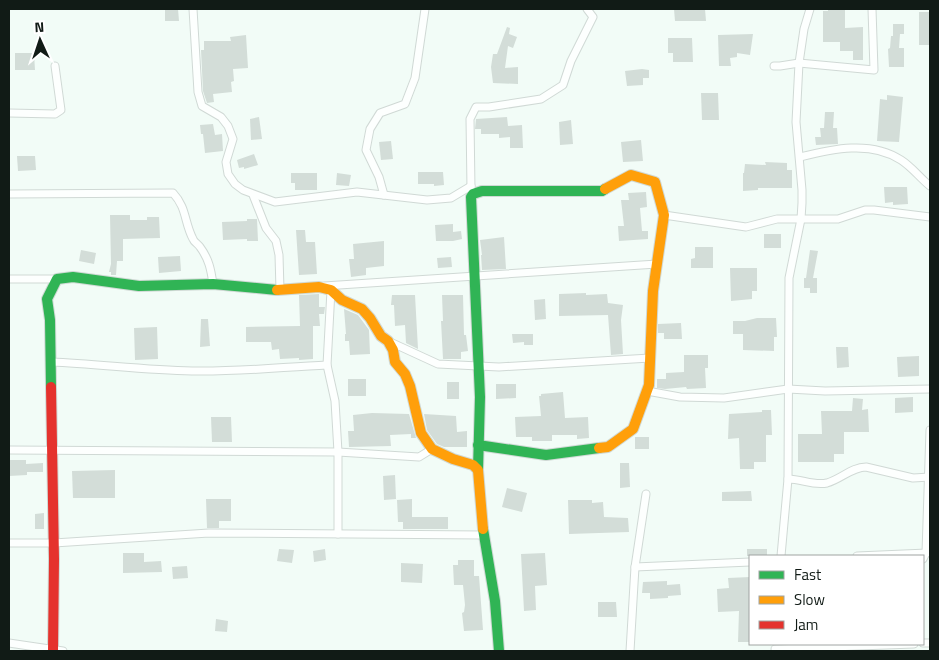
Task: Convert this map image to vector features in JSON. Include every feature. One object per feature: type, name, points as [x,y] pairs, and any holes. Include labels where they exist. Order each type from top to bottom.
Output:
[{"type":"street","points":[[193,9],[198,92],[202,106],[221,117],[228,126],[233,139],[226,162],[228,174],[235,184],[243,190],[275,202],[357,192],[427,200],[451,198],[471,186]]},
{"type":"street","points":[[384,195],[379,177],[366,150],[370,129],[380,113],[405,104],[415,78],[425,9]]},
{"type":"street","points":[[499,651],[495,601],[483,536],[478,470],[480,396],[471,197],[470,119],[476,107],[489,107],[541,99],[564,85],[571,61],[592,17],[587,9]]},
{"type":"street","points":[[781,555],[788,479],[789,278],[801,219],[802,190],[796,122],[799,62],[802,39],[810,9]]},
{"type":"street","points":[[774,66],[799,62],[874,70],[872,9]]},
{"type":"street","points":[[9,113],[55,114],[61,110],[55,66]]},
{"type":"street","points":[[800,157],[843,148],[882,151],[901,160],[930,186]]},
{"type":"street","points":[[471,197],[473,194],[482,191],[602,191],[631,175],[655,182],[664,215],[653,291],[649,385],[633,429],[608,447],[546,455],[478,445]]},
{"type":"street","points":[[9,194],[173,193],[180,200],[184,209],[193,239],[201,248],[210,264],[213,284]]},
{"type":"street","points":[[253,195],[266,228],[276,241],[280,255],[280,290]]},
{"type":"street","points":[[664,215],[746,227],[777,219],[838,219],[865,210],[930,216]]},
{"type":"street","points":[[9,279],[73,278],[140,286],[213,284],[280,290],[657,264]]},
{"type":"street","points":[[9,643],[57,651],[47,299],[57,279]]},
{"type":"street","points":[[319,286],[331,290],[342,300],[362,310],[370,318],[381,336],[388,341],[438,364],[499,367],[650,358]]},
{"type":"street","points":[[331,290],[327,365],[335,401],[338,452],[338,534]]},
{"type":"street","points":[[388,341],[393,350],[395,362],[405,374],[410,386],[421,433],[432,449],[453,459],[473,465],[478,470]]},
{"type":"street","points":[[50,362],[102,364],[120,368],[194,371],[327,365]]},
{"type":"street","points":[[647,391],[680,397],[724,398],[788,389],[825,391],[930,390]]},
{"type":"street","points":[[926,555],[930,430]]},
{"type":"street","points":[[9,450],[338,452],[419,457],[432,449]]},
{"type":"street","points":[[788,479],[796,479],[812,484],[826,483],[839,479],[859,467],[866,466],[901,476],[929,478]]},
{"type":"street","points":[[630,651],[635,567],[646,494]]},
{"type":"street","points":[[9,543],[54,543],[209,533],[483,536]]},
{"type":"street","points":[[635,567],[749,562]]},
{"type":"street","points":[[775,648],[880,645]]},
{"type":"building","points":[[165,9],[178,9],[179,21],[165,21]]},
{"type":"building","points":[[674,9],[705,9],[706,21],[675,21]]},
{"type":"building","points":[[828,9],[845,9],[845,28],[863,27],[863,60],[853,60],[853,51],[840,51],[840,42],[823,42],[823,11],[828,11]]},
{"type":"building","points":[[919,12],[930,12],[930,45],[919,45]]},
{"type":"building","points":[[893,24],[904,24],[904,34],[900,34],[899,48],[904,48],[904,67],[889,67],[888,49],[890,48],[891,36],[893,36]]},
{"type":"building","points":[[507,27],[510,28],[509,34],[517,37],[513,48],[508,46],[505,68],[518,67],[518,84],[493,83],[491,67],[493,54],[497,54]]},
{"type":"building","points":[[753,34],[750,55],[737,53],[737,57],[730,58],[731,66],[719,66],[718,35]]},
{"type":"building","points":[[246,35],[248,68],[233,69],[234,81],[231,82],[232,92],[213,94],[214,102],[207,103],[203,91],[201,50],[204,50],[204,41],[231,41],[230,37]]},
{"type":"building","points":[[668,38],[692,38],[693,62],[673,62],[673,53],[668,53]]},
{"type":"building","points":[[15,53],[34,53],[35,70],[15,70]]},
{"type":"building","points":[[649,70],[649,78],[643,78],[643,85],[627,86],[625,71]]},
{"type":"building","points":[[701,93],[718,93],[719,120],[702,120]]},
{"type":"building","points":[[887,95],[903,97],[899,142],[877,141],[880,99],[887,100]]},
{"type":"building","points":[[825,112],[834,112],[833,128],[837,128],[838,144],[816,145],[815,137],[821,137],[820,128],[824,128]]},
{"type":"building","points":[[259,117],[262,139],[251,140],[250,119]]},
{"type":"building","points":[[507,117],[508,126],[522,125],[523,148],[510,148],[510,137],[499,138],[499,134],[481,134],[481,129],[475,129],[476,119]]},
{"type":"building","points":[[571,120],[573,144],[560,145],[559,122]]},
{"type":"building","points":[[213,124],[215,135],[222,134],[223,151],[205,153],[200,125]]},
{"type":"building","points":[[641,140],[643,161],[623,162],[621,142]]},
{"type":"building","points":[[391,141],[393,159],[381,160],[379,142]]},
{"type":"building","points":[[254,154],[258,165],[244,169],[244,167],[239,168],[237,160]]},
{"type":"building","points":[[17,156],[35,156],[36,170],[18,171]]},
{"type":"building","points":[[765,162],[787,163],[787,170],[792,170],[792,188],[758,188],[758,190],[743,191],[745,164],[766,165]]},
{"type":"building","points":[[418,172],[443,172],[444,185],[418,184]]},
{"type":"building","points":[[291,173],[317,173],[317,190],[295,190],[295,183],[291,183]]},
{"type":"building","points":[[337,173],[351,175],[349,186],[336,185]]},
{"type":"building","points":[[884,187],[907,187],[908,204],[893,205],[893,202],[885,203]]},
{"type":"building","points":[[646,192],[647,207],[640,208],[642,231],[648,231],[648,239],[619,241],[618,226],[624,226],[621,200],[629,200],[628,193]]},
{"type":"building","points":[[110,215],[130,215],[130,220],[147,220],[147,217],[159,217],[160,238],[123,239],[123,261],[117,261],[116,275],[111,275],[111,272],[109,272],[111,264]]},
{"type":"building","points":[[247,219],[257,219],[258,241],[247,241],[247,239],[223,240],[222,222],[247,221]]},
{"type":"building","points":[[453,224],[453,232],[461,231],[462,239],[436,241],[435,225]]},
{"type":"building","points":[[296,230],[305,230],[306,242],[315,242],[317,274],[299,275]]},
{"type":"building","points":[[764,234],[781,234],[781,248],[764,248]]},
{"type":"building","points":[[504,237],[506,269],[482,270],[480,240]]},
{"type":"building","points":[[384,241],[384,266],[366,268],[366,275],[351,277],[349,259],[354,259],[353,244]]},
{"type":"building","points":[[695,247],[713,247],[713,268],[691,268],[691,259],[695,258]]},
{"type":"building","points":[[81,250],[96,253],[94,264],[79,261]]},
{"type":"building","points":[[810,250],[818,251],[813,278],[817,278],[817,293],[810,293],[810,288],[804,288],[804,278],[806,278]]},
{"type":"building","points":[[180,256],[181,271],[159,273],[158,257]]},
{"type":"building","points":[[451,257],[452,267],[438,268],[437,258]]},
{"type":"building","points":[[730,268],[757,268],[757,291],[752,291],[752,299],[731,301]]},
{"type":"building","points":[[586,293],[586,295],[607,294],[608,303],[623,305],[621,320],[623,354],[611,355],[608,315],[559,316],[559,294]]},
{"type":"building","points":[[319,294],[319,307],[325,307],[324,314],[319,314],[320,326],[313,326],[313,359],[280,359],[279,349],[272,350],[271,342],[246,342],[246,327],[300,326],[299,295]]},
{"type":"building","points":[[392,295],[415,295],[418,349],[406,343],[405,325],[395,326],[394,305],[391,305]]},
{"type":"building","points":[[442,295],[463,295],[464,335],[466,335],[468,351],[461,352],[461,359],[443,359]]},
{"type":"building","points":[[545,299],[546,319],[535,320],[534,300]]},
{"type":"building","points":[[344,309],[358,315],[369,330],[370,354],[350,355],[349,341],[345,341]]},
{"type":"building","points":[[776,318],[777,337],[774,337],[774,351],[743,350],[743,334],[733,334],[733,321]]},
{"type":"building","points":[[201,319],[208,319],[210,346],[200,347]]},
{"type":"building","points":[[681,323],[682,339],[664,339],[664,333],[658,333],[658,324]]},
{"type":"building","points":[[157,327],[158,359],[135,360],[134,328]]},
{"type":"building","points":[[512,334],[533,334],[533,345],[524,345],[524,342],[513,343]]},
{"type":"building","points":[[836,347],[848,347],[849,367],[837,368]]},
{"type":"building","points":[[684,355],[708,355],[708,368],[705,368],[706,388],[657,388],[657,379],[666,379],[666,373],[684,372]]},
{"type":"building","points":[[919,356],[919,376],[898,377],[897,357]]},
{"type":"building","points":[[348,379],[366,379],[366,396],[348,396]]},
{"type":"building","points":[[447,382],[459,382],[459,399],[447,399]]},
{"type":"building","points":[[496,384],[516,384],[516,398],[496,399]]},
{"type":"building","points":[[563,392],[565,418],[588,417],[589,438],[577,439],[577,435],[552,435],[552,441],[532,441],[532,437],[516,437],[515,417],[541,416],[539,396],[541,394]]},
{"type":"building","points":[[913,397],[913,412],[895,413],[895,398]]},
{"type":"building","points":[[853,398],[863,399],[862,410],[868,409],[869,432],[844,432],[844,454],[834,454],[834,462],[798,462],[798,434],[822,434],[821,411],[852,411]]},
{"type":"building","points":[[762,410],[771,410],[772,435],[766,435],[766,462],[754,462],[754,469],[740,469],[739,438],[728,439],[729,414],[762,412]]},
{"type":"building","points":[[372,413],[409,414],[416,438],[411,438],[411,434],[390,435],[391,446],[349,447],[348,431],[354,431],[353,415]]},
{"type":"building","points":[[424,414],[456,416],[457,432],[467,431],[467,447],[444,447],[437,444],[427,430]]},
{"type":"building","points":[[211,417],[231,417],[232,442],[212,442]]},
{"type":"building","points":[[635,437],[649,437],[649,449],[635,449]]},
{"type":"building","points":[[9,460],[26,460],[26,464],[43,463],[43,472],[27,472],[27,475],[9,476]]},
{"type":"building","points":[[620,463],[629,463],[630,487],[620,488]]},
{"type":"building","points":[[115,470],[115,498],[73,498],[72,471]]},
{"type":"building","points":[[395,475],[396,499],[384,500],[383,476]]},
{"type":"building","points":[[507,488],[527,493],[522,512],[502,507]]},
{"type":"building","points":[[751,491],[752,501],[722,501],[722,492]]},
{"type":"building","points":[[206,499],[231,499],[231,521],[219,521],[219,528],[207,528]]},
{"type":"building","points":[[412,499],[412,517],[448,517],[448,529],[403,529],[403,522],[398,522],[397,500]]},
{"type":"building","points":[[568,500],[592,500],[592,503],[603,502],[604,517],[628,518],[629,532],[569,534]]},
{"type":"building","points":[[44,513],[44,529],[35,529],[35,514]]},
{"type":"building","points":[[279,549],[294,550],[292,563],[277,561]]},
{"type":"building","points":[[325,549],[326,560],[314,562],[313,551]]},
{"type":"building","points":[[747,549],[767,549],[767,555],[747,556]]},
{"type":"building","points":[[123,553],[144,553],[144,562],[161,561],[162,572],[123,573]]},
{"type":"building","points":[[545,553],[547,585],[535,586],[536,610],[524,611],[521,554]]},
{"type":"building","points":[[458,560],[474,560],[474,576],[479,576],[483,630],[464,631],[462,613],[464,612],[465,605],[463,585],[454,585],[453,565],[458,565]]},
{"type":"building","points":[[401,563],[423,564],[422,583],[401,582]]},
{"type":"building","points":[[187,566],[188,578],[173,579],[172,567]]},
{"type":"building","points":[[749,577],[749,642],[738,642],[739,611],[718,612],[717,589],[729,588],[728,578]]},
{"type":"building","points":[[667,581],[667,585],[680,584],[681,595],[650,599],[650,593],[642,593],[643,582]]},
{"type":"building","points":[[598,602],[616,602],[617,617],[598,617]]},
{"type":"building","points":[[216,619],[228,621],[227,632],[215,631]]},
{"type":"traffic: fast","points":[[478,470],[480,397],[471,197],[473,194],[482,191],[602,191],[605,189]]},
{"type":"traffic: fast","points":[[51,387],[50,320],[47,299],[57,279],[73,277],[139,286],[213,284],[277,290]]},
{"type":"traffic: fast","points":[[478,445],[546,455],[599,448]]},
{"type":"traffic: fast","points":[[483,529],[495,601],[499,651]]},
{"type":"traffic: slow","points":[[599,448],[608,447],[633,429],[649,385],[653,291],[664,215],[655,182],[631,175],[605,189]]},
{"type":"traffic: slow","points":[[277,290],[319,287],[331,290],[342,300],[362,309],[370,318],[381,336],[388,341],[393,350],[395,362],[405,374],[410,386],[421,433],[432,449],[453,459],[473,465],[478,470],[483,529]]},
{"type":"traffic: jam","points":[[51,387],[54,559],[53,651]]}]
